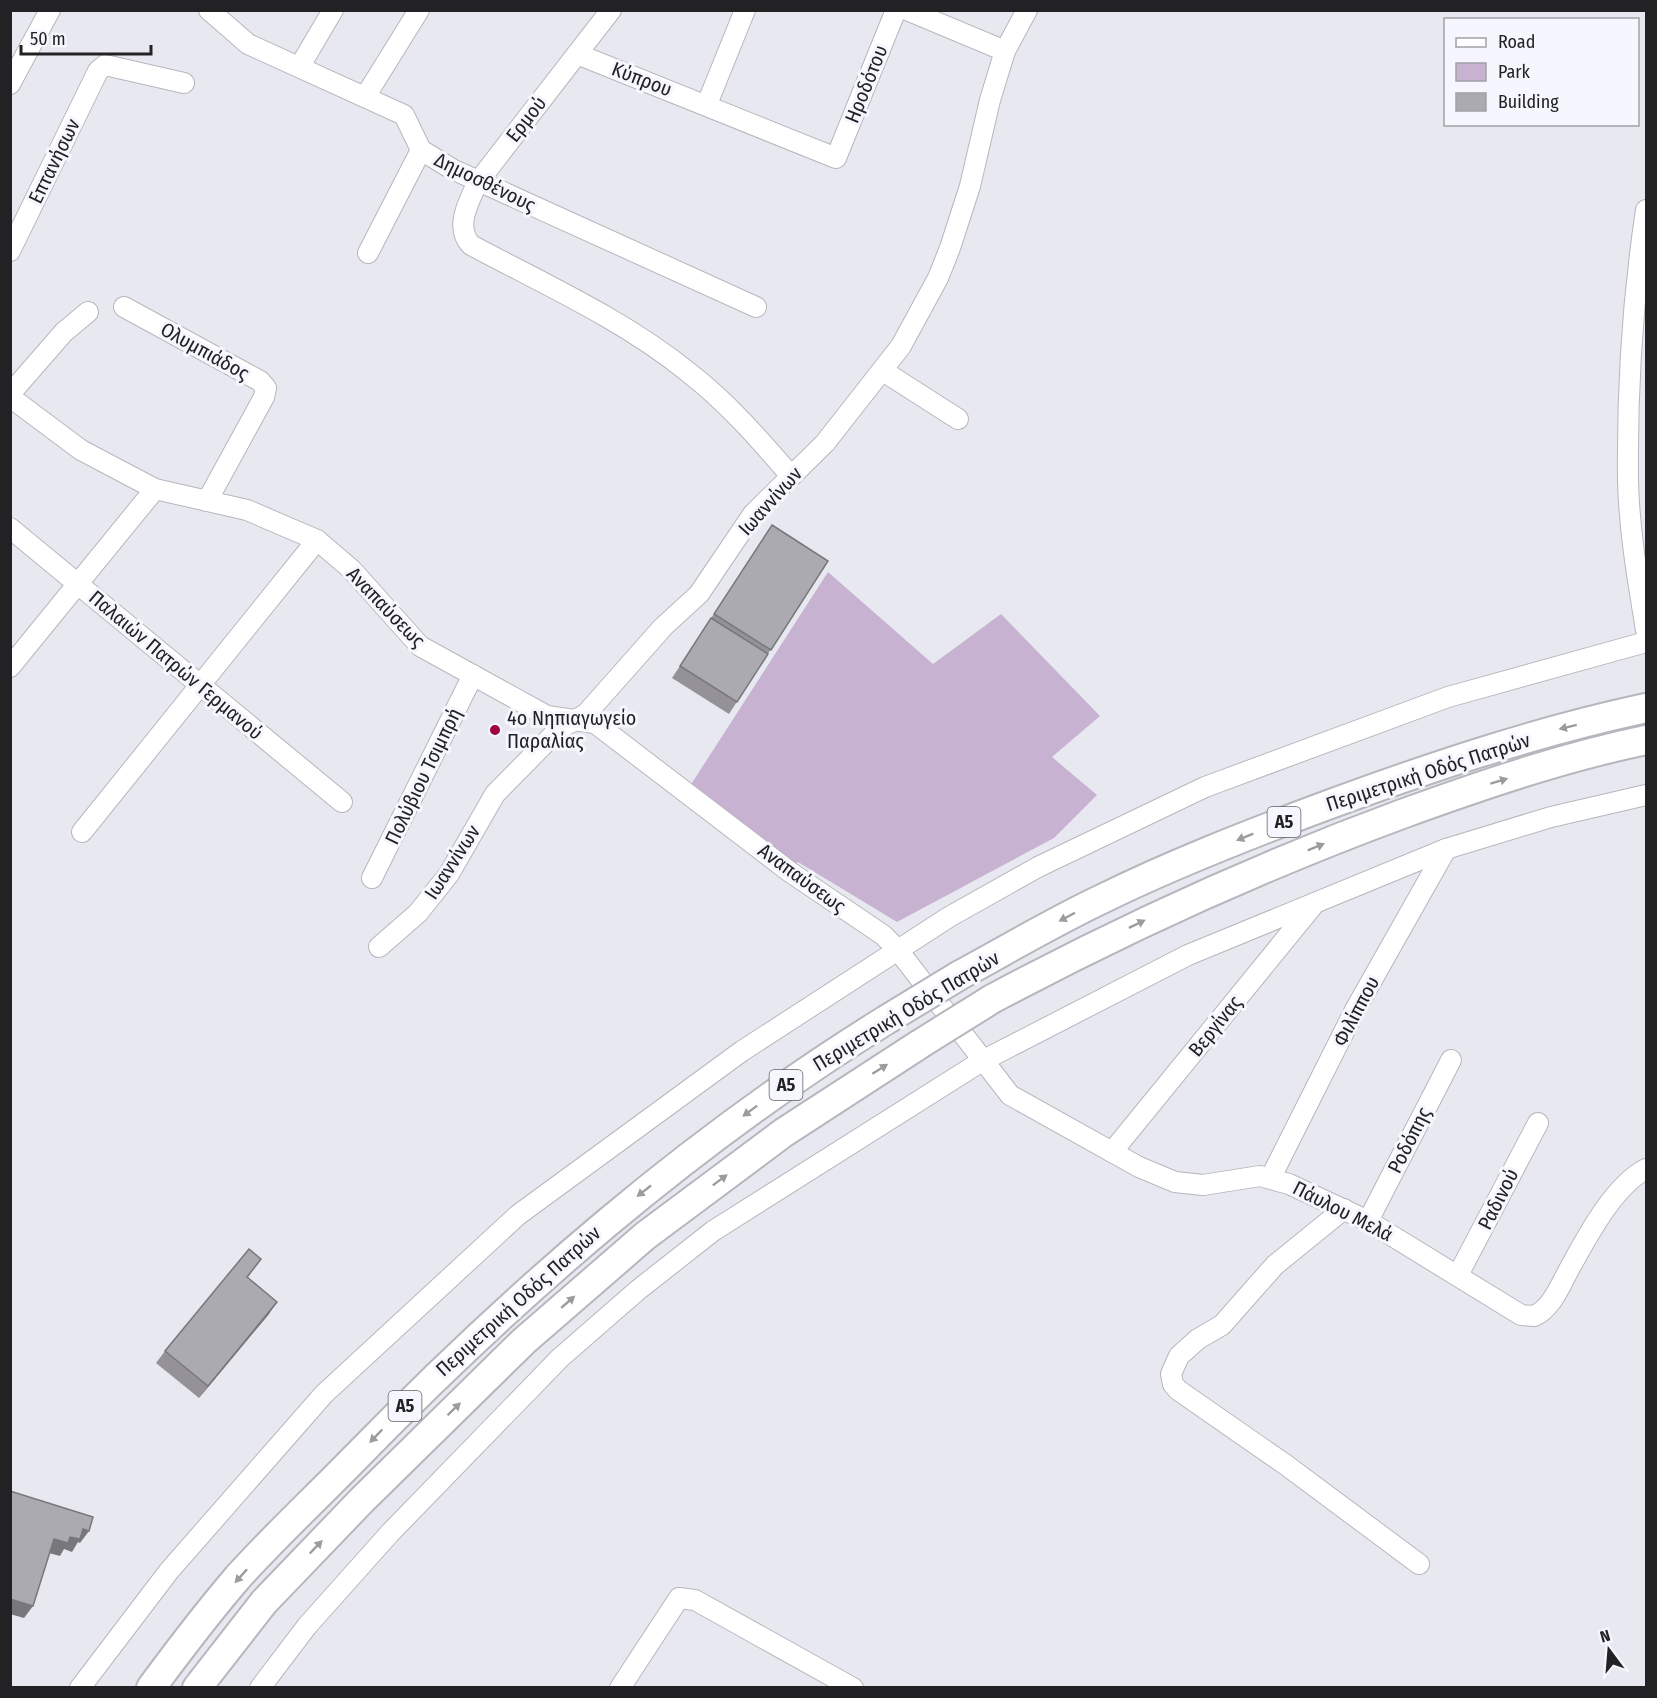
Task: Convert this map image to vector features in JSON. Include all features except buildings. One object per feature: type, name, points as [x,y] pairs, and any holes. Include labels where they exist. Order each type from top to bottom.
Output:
[{"type":"highway","name":"Περιμετρική Οδός Πατρών","points":[[151,1688],[238,1577],[414,1396],[638,1196],[773,1094],[960,975],[1103,898],[1180,863],[1273,826],[1458,759],[1636,711]]},
{"type":"highway","name":"Περιμετρική Οδός Πατρών","points":[[197,1688],[264,1602],[362,1500],[524,1341],[654,1229],[783,1133],[992,999],[1140,922],[1284,860],[1465,791],[1640,741]]},
{"type":"street","points":[[10,84],[50,10]]},
{"type":"street","name":"Δημοσθένους","points":[[209,10],[248,44],[404,115],[421,150],[478,182],[756,307]]},
{"type":"street","points":[[300,66],[333,10]]},
{"type":"street","points":[[366,97],[419,10]]},
{"type":"street","name":"Ερμού","points":[[611,10],[478,182],[464,217],[466,237],[471,244],[609,320],[675,362],[721,400],[791,476]]},
{"type":"street","points":[[707,104],[745,10]]},
{"type":"street","name":"Ηροδότου","points":[[836,158],[896,10]]},
{"type":"street","points":[[908,10],[1005,51]]},
{"type":"street","name":"Ιωαννίνων","points":[[379,947],[418,913],[448,874],[495,794],[559,729],[586,714],[663,627],[699,594],[753,514],[837,430],[883,371],[913,325],[950,248],[970,186],[990,100],[1005,51],[1027,10]]},
{"type":"street","name":"Κύπρου","points":[[577,54],[707,104],[836,158]]},
{"type":"street","name":"Επτανήσων","points":[[10,251],[99,71],[105,65],[184,83]]},
{"type":"street","points":[[368,253],[421,150]]},
{"type":"street","points":[[1647,210],[1641,245],[1632,354],[1628,480],[1638,577],[1647,630]]},
{"type":"street","name":"Ολυμπιάδος","points":[[124,307],[260,381],[266,388],[264,397],[207,501]]},
{"type":"street","points":[[10,396],[64,332],[88,312]]},
{"type":"street","points":[[883,371],[958,419]]},
{"type":"street","name":"Αναπαύσεως","points":[[10,396],[81,450],[155,489],[247,510],[317,540],[351,569],[420,646],[547,716],[595,723],[790,872],[884,935],[982,1061]]},
{"type":"street","points":[[10,667],[155,489]]},
{"type":"street","name":"Παλαιών Πατρών Γερμανού","points":[[10,528],[342,802]]},
{"type":"street","points":[[82,832],[317,540]]},
{"type":"street","points":[[80,1688],[169,1571],[324,1394],[518,1215],[742,1051],[897,949],[1038,867],[1205,787],[1448,697],[1647,642]]},
{"type":"street","name":"Πολύβιου Τσιμπρή","points":[[372,878],[473,675]]},
{"type":"street","points":[[260,1688],[307,1626],[390,1533],[560,1358],[638,1290],[713,1231],[982,1061],[1188,955],[1446,849],[1551,818],[1647,795]]},
{"type":"street","name":"Φιλίππου","points":[[1271,1177],[1355,1010],[1446,849]]},
{"type":"street","name":"Βεργίνας","points":[[1112,1152],[1318,900]]},
{"type":"street","name":"Ροδόπης","points":[[1368,1221],[1451,1060]]},
{"type":"street","name":"Πάυλου Μελά","points":[[982,1061],[1011,1095],[1138,1167],[1188,1185],[1247,1176],[1271,1177],[1368,1221],[1521,1315],[1534,1316],[1548,1306],[1587,1236],[1628,1182],[1647,1169]]},
{"type":"street","name":"Ραδινού","points":[[1458,1275],[1538,1123]]},
{"type":"street","points":[[1344,1209],[1275,1265],[1222,1325],[1198,1339],[1182,1352],[1172,1367],[1171,1380],[1178,1390],[1419,1564]]},
{"type":"street","points":[[620,1688],[679,1598],[695,1600],[853,1688]]},
{"type":"green space","points":[[828,572],[933,664],[1001,614],[1100,716],[1052,757],[1097,795],[1054,838],[897,922],[798,862],[795,866],[690,786]]},
{"type":"place","name":"4o Νηπιαγωγείο Παραλίας","points":[[495,730]]}]
